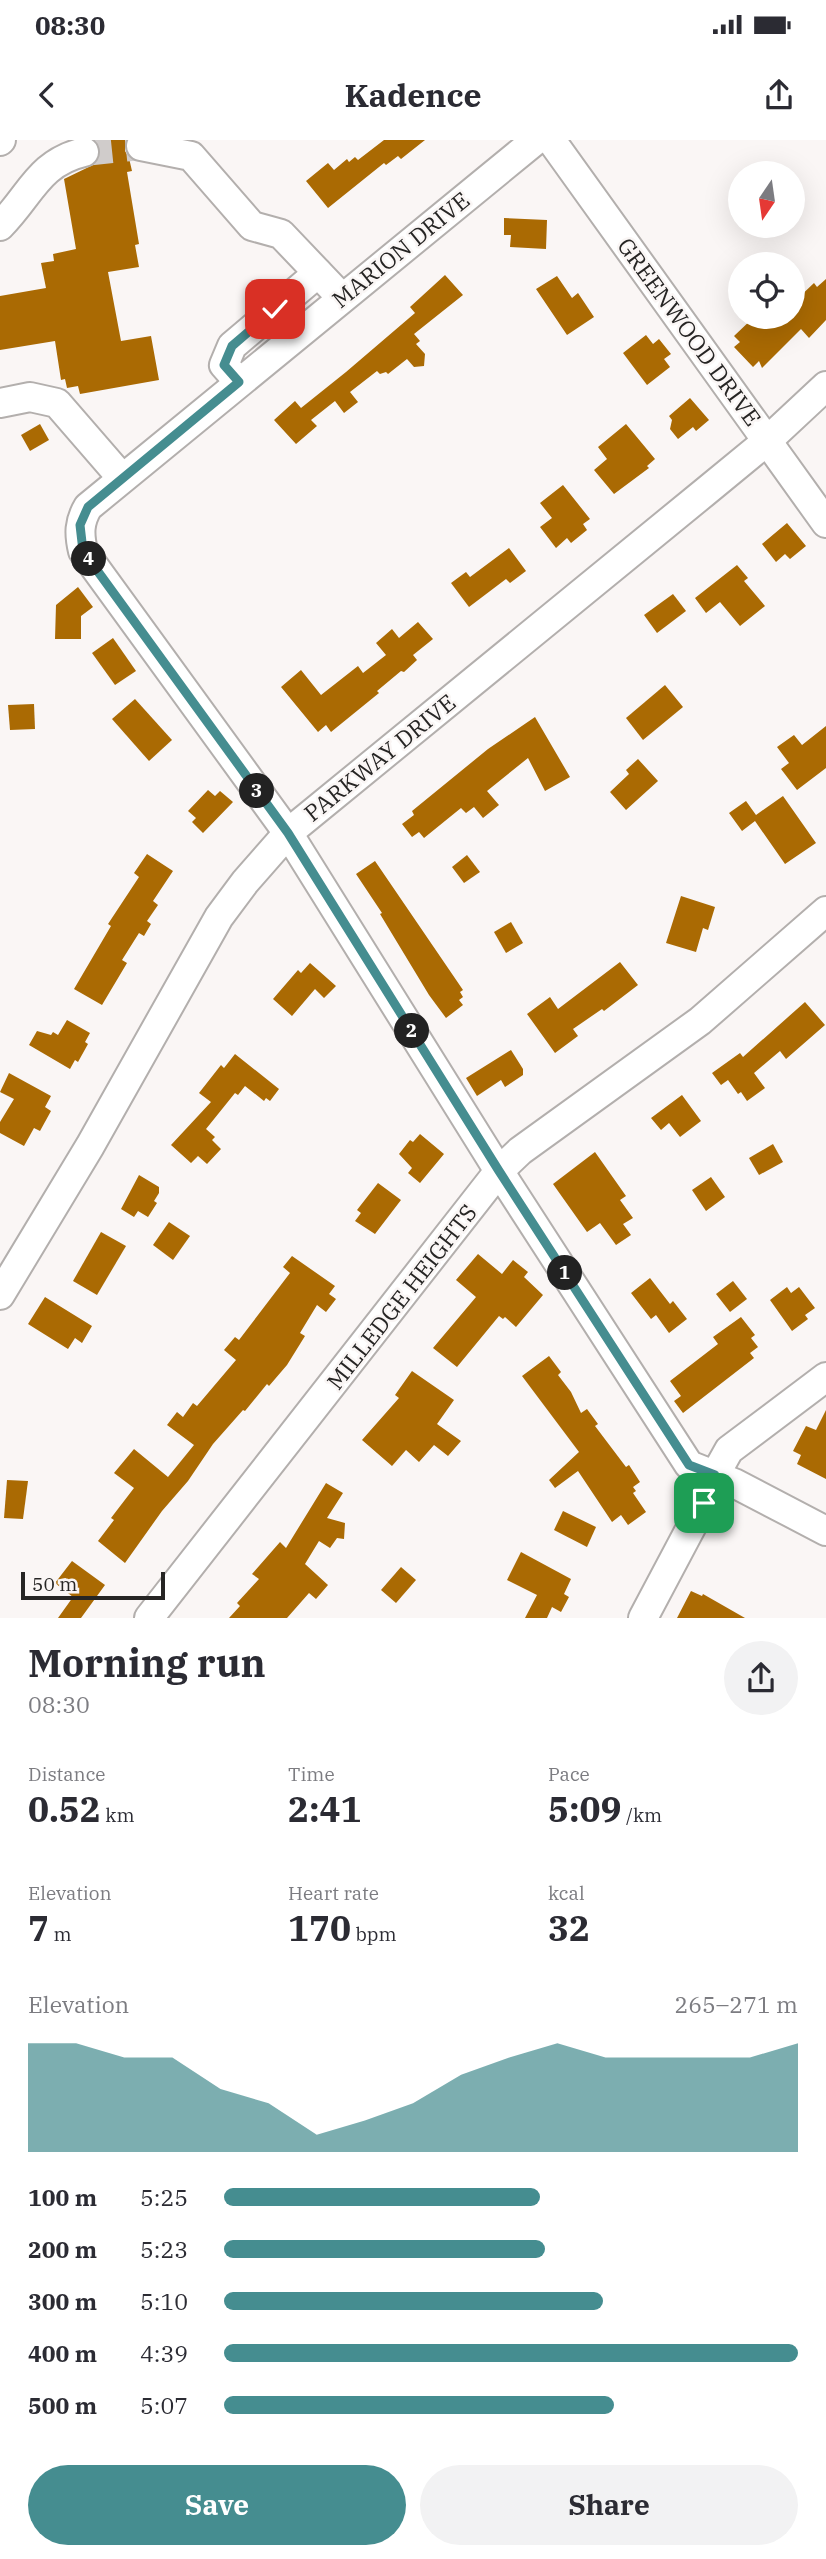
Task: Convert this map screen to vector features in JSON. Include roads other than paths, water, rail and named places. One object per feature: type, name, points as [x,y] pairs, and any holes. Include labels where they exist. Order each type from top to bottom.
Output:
[{"type":"street","name":"MARION DRIVE","points":[[288,833],[83,551],[80,525],[88,507],[122,478],[536,140]]},
{"type":"street","name":"GREENWOOD DRIVE","points":[[551,140],[826,523]]},
{"type":"street","points":[[142,146],[191,156],[253,226],[281,234],[342,298]]},
{"type":"street","points":[[0,226],[19,207],[45,171],[67,157],[84,152]]},
{"type":"street","points":[[239,382],[224,365],[232,346],[318,273]]},
{"type":"street","name":"PARKWAY DRIVE","points":[[0,1295],[90,1146],[219,918],[245,882],[288,833],[766,441],[826,386]]},
{"type":"street","points":[[0,403],[30,397],[57,404],[122,478]]},
{"type":"street","points":[[288,833],[499,1171],[689,1465],[734,1483],[826,1531]]},
{"type":"street","name":"MILLEDGE HEIGHTS","points":[[149,1618],[499,1171],[520,1151],[700,1021],[826,911]]},
{"type":"street","points":[[643,1618],[729,1450],[826,1377]]},
{"type":"tunnel","points":[[84,152],[141,146]]}]
